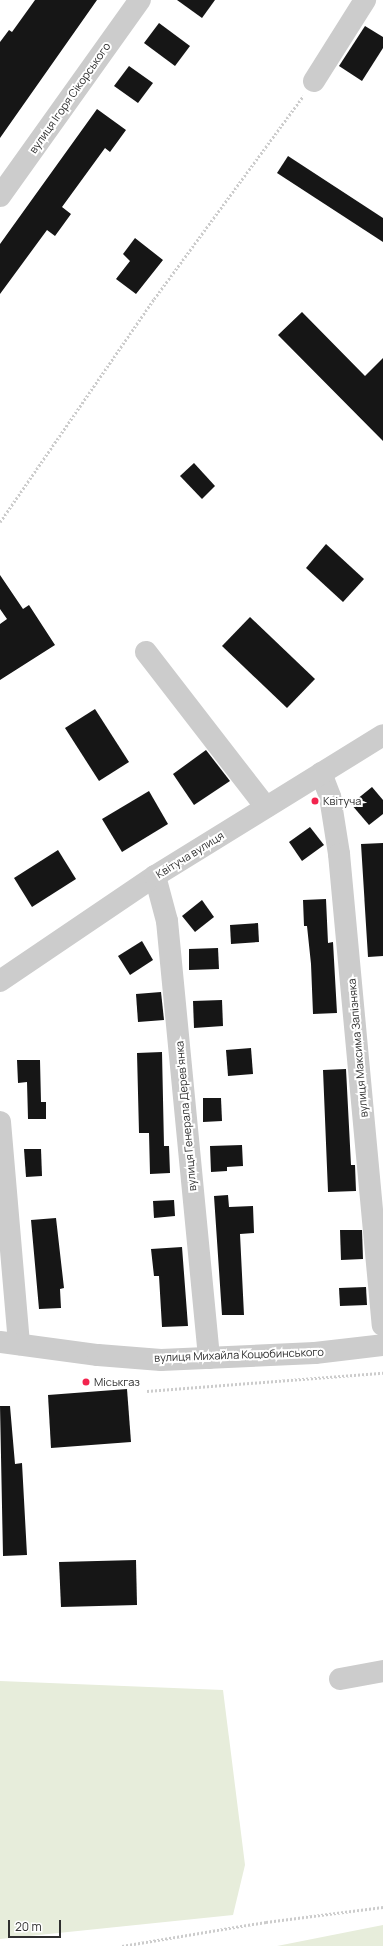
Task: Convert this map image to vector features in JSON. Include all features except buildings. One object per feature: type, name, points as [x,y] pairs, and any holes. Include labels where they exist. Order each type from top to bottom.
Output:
[{"type":"street","name":"вулиця Ігоря Сікорського","points":[[0,196],[140,0]]},
{"type":"street","points":[[314,81],[365,0]]},
{"type":"street","points":[[146,652],[266,807]]},
{"type":"street","name":"Квітуча вулиця","points":[[1,978],[155,876],[383,735]]},
{"type":"street","name":"вулиця Максима Залізняка","points":[[321,773],[330,797],[339,854],[383,1325]]},
{"type":"street","name":"вулиця Генерала Деревʼянка","points":[[155,876],[168,922],[209,1358]]},
{"type":"street","points":[[0,1122],[9,1343]]},
{"type":"street","name":"вулиця Михайла Коцюбинського","points":[[9,1343],[161,1360],[315,1353],[383,1345]]},
{"type":"street","points":[[340,1679],[383,1671]]},
{"type":"path","points":[[0,522],[154,299],[314,81]]},
{"type":"path","points":[[147,1391],[383,1373]]},
{"type":"path","points":[[122,1946],[266,1922],[383,1907]]},
{"type":"green space","points":[[0,1681],[223,1690],[245,1865],[233,1915],[0,1939]]},
{"type":"green space","points":[[383,1925],[383,1946],[277,1946]]},
{"type":"place","name":"Квітуча","points":[[315,801]]},
{"type":"place","name":"Міськгаз","points":[[86,1382]]}]
